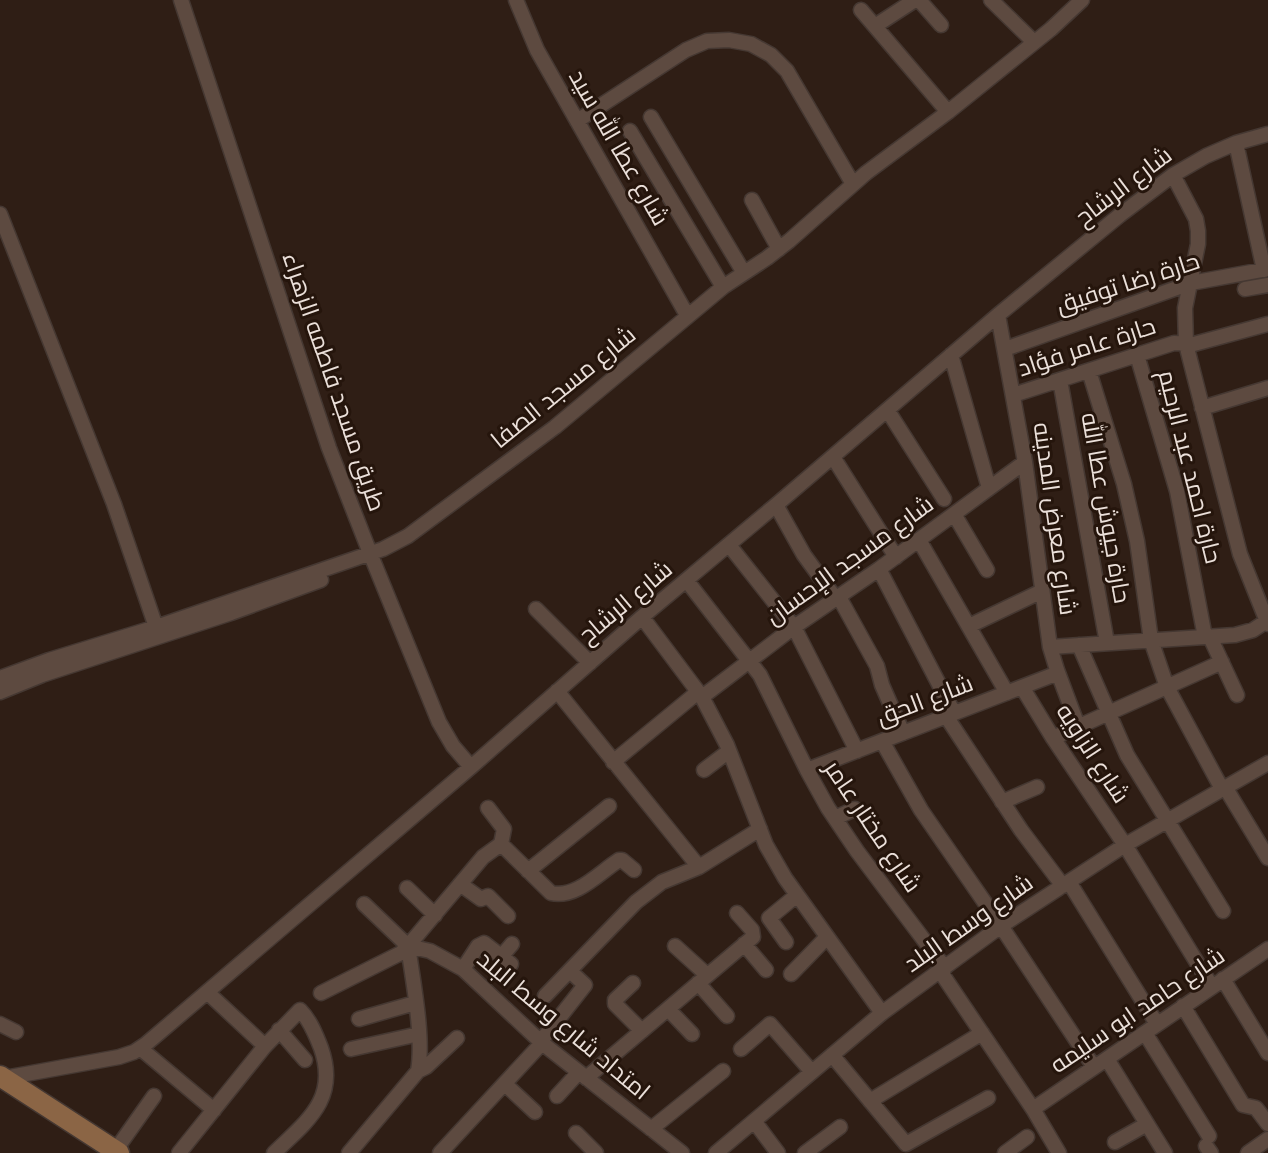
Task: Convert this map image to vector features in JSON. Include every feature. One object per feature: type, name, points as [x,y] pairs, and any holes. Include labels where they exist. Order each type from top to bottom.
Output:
[{"type":"street","name":"طريق مسجد فاطمه الزهراء","points":[[181,0],[329,448],[439,722],[453,746],[471,767]]},
{"type":"street","name":"شارع عطا الله سيد","points":[[516,0],[537,50],[687,315]]},
{"type":"street","points":[[875,26],[917,0],[941,25]]},
{"type":"street","points":[[991,0],[1034,42]]},
{"type":"street","name":"شارع مسجد الصفا","points":[[0,692],[42,675],[231,613],[372,557],[397,543],[555,427],[687,315],[779,249],[853,184],[948,112],[1082,0]]},
{"type":"street","points":[[861,10],[948,112]]},
{"type":"street","points":[[577,121],[686,50],[707,41],[729,40],[751,44],[771,55],[787,71],[853,184]]},
{"type":"street","points":[[651,117],[744,273]]},
{"type":"street","points":[[630,131],[723,287]]},
{"type":"street","name":"شارع الرشاح","points":[[2,1077],[119,1057],[140,1048],[471,767],[642,617],[1120,215],[1173,175],[1206,156],[1268,134]]},
{"type":"street","points":[[1236,143],[1267,275],[1245,289]]},
{"type":"street","points":[[1050,647],[1235,635],[1268,622],[1240,554],[1186,344],[1185,308],[1198,231],[1196,219],[1173,175]]},
{"type":"street","points":[[752,200],[779,249]]},
{"type":"street","points":[[0,214],[114,504],[156,627]]},
{"type":"street","name":"حارة رضا توفيق","points":[[1005,349],[1191,283],[1267,275]]},
{"type":"street","name":"شارع معرض المدينه","points":[[998,315],[1025,462],[1050,647],[1078,726]]},
{"type":"street","name":"حارة عامر فؤاد","points":[[1013,395],[1174,343],[1194,344],[1268,324]]},
{"type":"street","points":[[951,355],[989,488]]},
{"type":"street","name":"حارة احمد عبد الرحيم","points":[[1137,355],[1177,491],[1208,637],[1237,695]]},
{"type":"street","points":[[1089,371],[1124,484],[1137,541],[1151,640],[1167,687],[1268,858]]},
{"type":"street","name":"حارة جيوش عطا الله","points":[[1060,380],[1107,643]]},
{"type":"street","points":[[1202,408],[1268,388]]},
{"type":"street","points":[[888,411],[944,499]]},
{"type":"street","points":[[833,457],[896,557]]},
{"type":"street","name":"شارع مسجد الإحسان","points":[[613,762],[700,694],[1025,462]]},
{"type":"street","points":[[776,505],[804,555],[837,598],[877,666],[903,733]]},
{"type":"street","points":[[954,514],[987,570]]},
{"type":"street","points":[[919,540],[1007,693]]},
{"type":"street","points":[[729,545],[794,627],[857,751]]},
{"type":"street","name":"شارع مسجد الصفا","points":[[0,678],[372,557]]},
{"type":"street","points":[[879,569],[950,715],[1002,802],[1066,884],[1151,1028],[1209,1145]]},
{"type":"street","name":"شارع مختار عامر","points":[[687,581],[762,679],[807,770],[835,818],[943,970],[1059,1153]]},
{"type":"street","points":[[969,626],[1042,591]]},
{"type":"street","points":[[536,609],[590,663]]},
{"type":"street","points":[[642,617],[700,694],[729,751],[760,829],[785,878],[882,1013]]},
{"type":"street","points":[[1079,645],[1127,755],[1223,911]]},
{"type":"street","points":[[1053,738],[1222,662]]},
{"type":"street","name":"شارع الحق","points":[[807,770],[1058,673]]},
{"type":"street","name":"شارع الزاويه","points":[[1022,687],[1053,738],[1268,1053]]},
{"type":"street","points":[[557,691],[699,867]]},
{"type":"street","points":[[882,741],[921,810],[1165,1153]]},
{"type":"street","points":[[704,770],[729,751]]},
{"type":"street","name":"شارع وسط البلد","points":[[716,1153],[882,1013],[1001,926],[1125,845],[1268,763]]},
{"type":"street","points":[[1002,802],[1037,787]]},
{"type":"street","points":[[528,871],[609,806]]},
{"type":"street","points":[[321,993],[388,960],[408,946],[483,857],[501,844],[504,829],[488,808]]},
{"type":"street","points":[[835,818],[855,809]]},
{"type":"street","points":[[545,996],[636,902],[662,882],[699,867],[760,829]]},
{"type":"street","points":[[501,844],[551,893],[562,895],[574,890],[619,860],[634,870]]},
{"type":"street","points":[[460,884],[481,899],[488,895],[508,916]]},
{"type":"street","points":[[407,888],[435,915]]},
{"type":"street","points":[[786,942],[769,919],[797,895]]},
{"type":"street","points":[[364,904],[408,946],[419,1034],[418,1071]]},
{"type":"street","points":[[557,1096],[642,1031],[753,937],[737,913]]},
{"type":"street","points":[[791,974],[827,937]]},
{"type":"street","points":[[463,969],[478,946],[484,943],[506,961],[512,944]]},
{"type":"street","points":[[744,944],[766,970]]},
{"type":"street","name":"امتداد شارع وسط البلد","points":[[408,946],[430,951],[463,969],[541,1042],[682,1153]]},
{"type":"street","points":[[675,946],[703,979],[727,1016]]},
{"type":"street","name":"شارع حامد ابو سليمه","points":[[1033,1109],[1218,983],[1266,956]]},
{"type":"street","points":[[440,1153],[505,1084],[585,985],[570,971]]},
{"type":"street","points":[[633,983],[615,1000],[615,1004],[642,1031]]},
{"type":"street","points":[[207,992],[265,1046]]},
{"type":"street","points":[[371,1045],[362,1018],[415,1003]]},
{"type":"street","points":[[1183,1006],[1243,1105],[1256,1108],[1268,1124]]},
{"type":"street","points":[[668,1009],[692,1034]]},
{"type":"street","points":[[179,1153],[265,1046],[298,1011],[302,1011],[322,1051],[327,1079],[325,1093],[313,1113],[274,1153]]},
{"type":"street","points":[[0,1024],[16,1032]]},
{"type":"street","points":[[741,1049],[770,1024],[812,1072]]},
{"type":"street","points":[[279,1030],[305,1060]]},
{"type":"street","points":[[870,1101],[982,1033]]},
{"type":"street","points":[[351,1049],[419,1034]]},
{"type":"street","points":[[349,1153],[418,1071],[457,1038]]},
{"type":"street","points":[[140,1048],[214,1110]]},
{"type":"street","points":[[832,1055],[903,1142],[909,1143],[988,1098]]},
{"type":"street","points":[[651,1129],[723,1071]]},
{"type":"street","points":[[2,1077],[117,1152],[154,1096]]},
{"type":"street","points":[[505,1084],[535,1112]]},
{"type":"street","points":[[754,1121],[771,1150]]},
{"type":"street","points":[[1115,1142],[1147,1124]]},
{"type":"street","points":[[805,1153],[840,1127]]},
{"type":"street","points":[[576,1133],[596,1153]]},
{"type":"street","points":[[1008,1152],[1027,1137]]},
{"type":"street","points":[[1248,1153],[1268,1139]]}]
